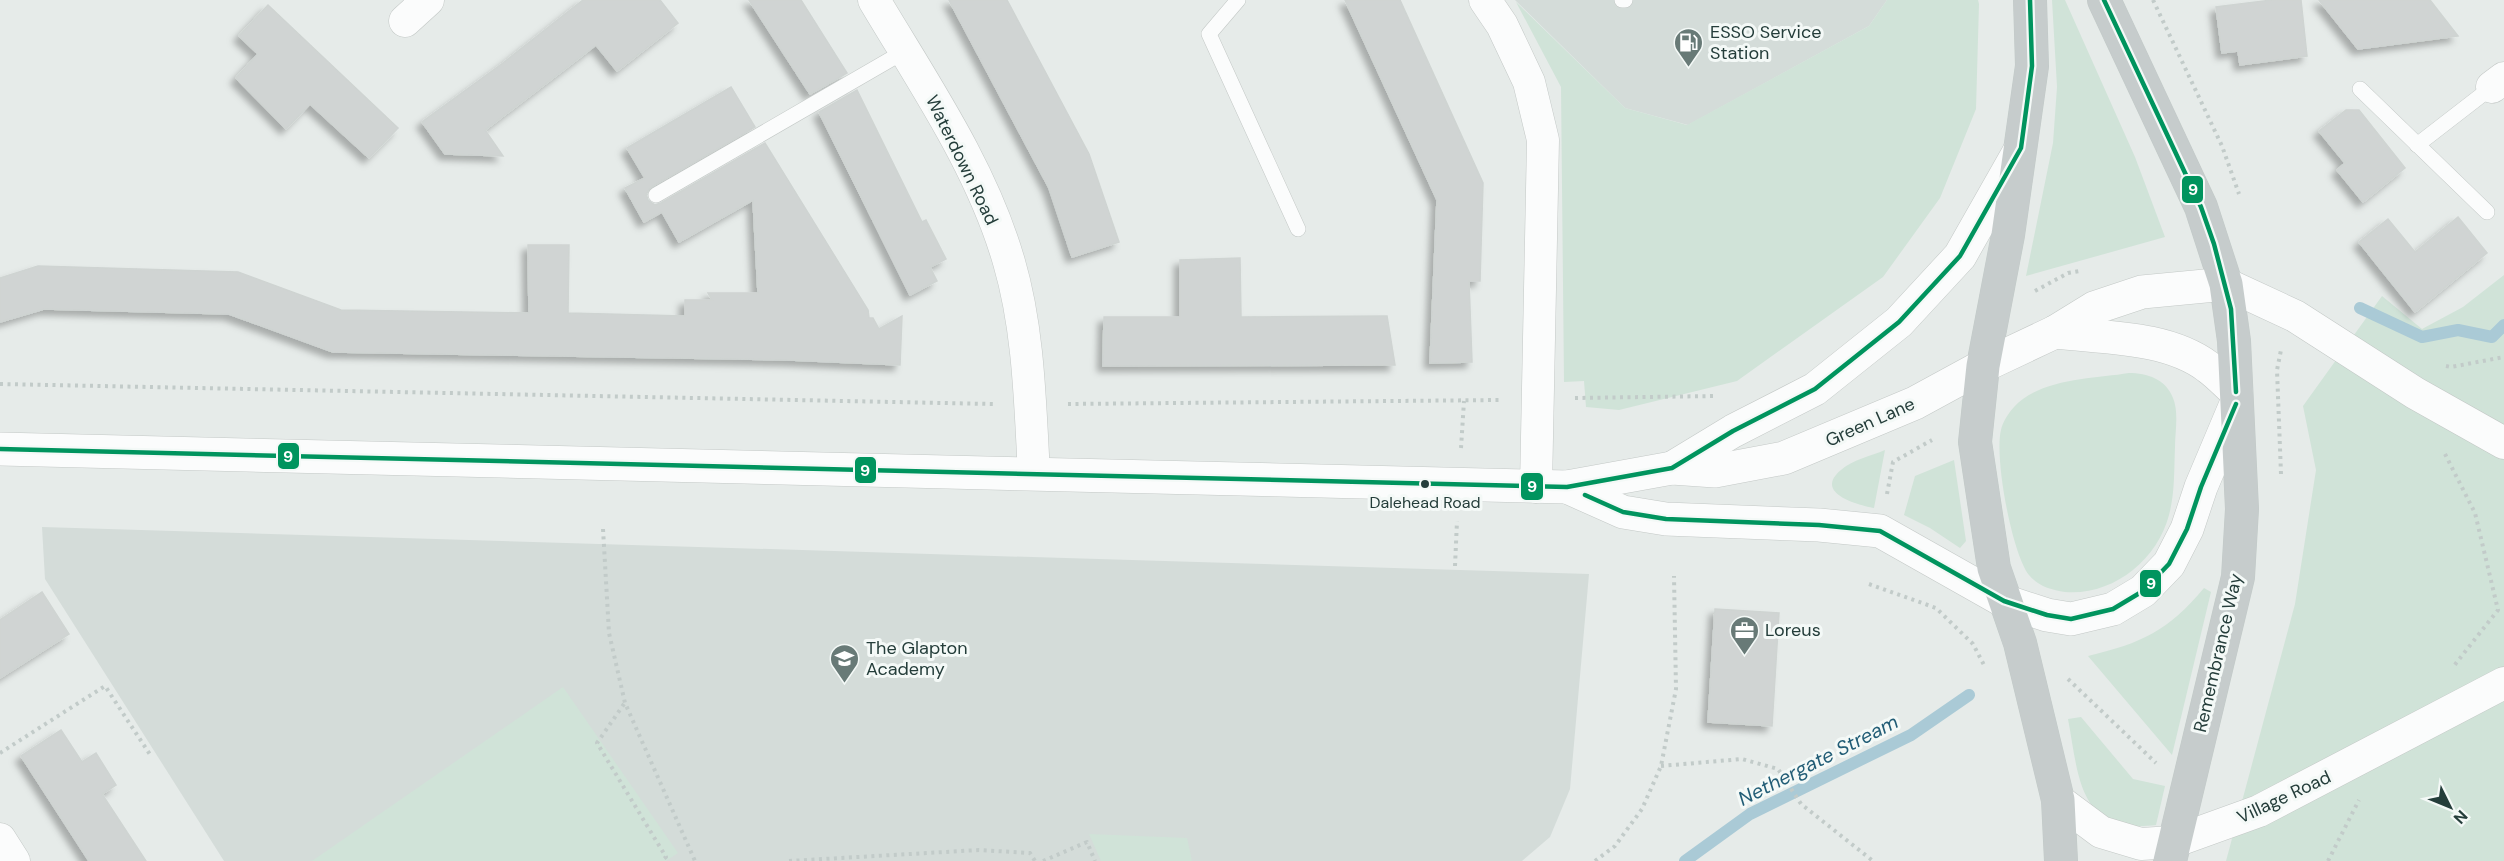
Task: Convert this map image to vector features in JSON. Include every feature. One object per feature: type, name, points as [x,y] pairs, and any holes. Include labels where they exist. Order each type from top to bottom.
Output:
[{"type":"highway","points":[[2030,0],[2032,66],[2008,235],[1983,366],[1975,442],[1994,568],[2020,643],[2039,712],[2058,800],[2061,861]]},
{"type":"highway","name":"Remembrance Way","points":[[2104,0],[2201,207],[2226,284],[2234,341],[2242,509],[2238,577],[2172,851]]},
{"type":"street","points":[[405,21],[428,0]]},
{"type":"street","name":"Waterdown Road","points":[[874,0],[952,132],[982,190],[1010,263],[1024,337],[1034,474]]},
{"type":"street","points":[[1485,0],[1502,25],[1529,82],[1543,140],[1552,487]]},
{"type":"street","name":"Green Lane","points":[[1672,468],[1733,431],[1815,388],[1899,322],[1960,256],[2021,148]]},
{"type":"street","points":[[2226,284],[2295,316],[2415,393],[2504,443]]},
{"type":"street","name":"Green Lane","points":[[0,449],[1552,487],[1672,468],[1715,471],[1784,458],[1915,403],[1983,366],[2055,332],[2094,308],[2142,292],[2226,284]]},
{"type":"street","points":[[2055,332],[2145,343],[2181,352],[2208,366],[2236,398]]},
{"type":"street","name":"Green Lane","points":[[1552,487],[1623,512],[1666,519],[1820,525],[1880,531],[2004,601],[2047,615],[2071,619],[2113,609],[2143,591],[2169,564],[2187,530],[2201,487],[2236,398]]},
{"type":"street","name":"Village Road","points":[[2058,800],[2101,832],[2172,851],[2259,811],[2391,744],[2504,682]]},
{"type":"street","points":[[0,839],[14,861]]},
{"type":"lane","points":[[1238,0],[1209,34],[1298,229]]},
{"type":"lane","points":[[656,195],[905,51]]},
{"type":"lane","points":[[2417,145],[2498,82]]},
{"type":"lane","points":[[2360,89],[2487,212]]},
{"type":"path","points":[[2153,0],[2222,146],[2241,201]]},
{"type":"path","points":[[0,384],[1000,404]]},
{"type":"path","points":[[1568,398],[1726,396]]},
{"type":"path","points":[[1064,404],[1506,400]]},
{"type":"path","points":[[1887,495],[1893,462],[1932,440]]},
{"type":"path","points":[[2440,443],[2475,513],[2498,610],[2448,673]]},
{"type":"path","points":[[603,529],[609,633],[625,703],[695,861]]},
{"type":"path","points":[[1595,861],[1615,846],[1642,809],[1661,766],[1676,689],[1674,576]]},
{"type":"path","points":[[1869,584],[1936,608],[1973,644],[1990,674]]},
{"type":"path","points":[[2065,676],[2163,770]]},
{"type":"path","points":[[0,753],[105,686],[151,756]]},
{"type":"path","points":[[625,703],[597,742],[667,859],[661,861]]},
{"type":"path","points":[[2328,861],[2391,744]]},
{"type":"path","points":[[1661,766],[1742,759],[1778,769],[1801,804],[1873,861]]},
{"type":"path","points":[[1043,861],[1087,842],[1095,861]]},
{"type":"path","points":[[789,861],[979,850],[1030,853],[1035,861]]},
{"type":"shaded area","name":"ESSO Service Station","points":[[1515,0],[1887,0],[1869,26],[1688,125],[1625,108]]},
{"type":"shaded area","name":"The Glapton Academy","points":[[42,527],[1589,574],[1570,789],[1550,837],[1522,861],[224,861],[45,579]]},
{"type":"green space","points":[[1887,0],[1978,0],[1979,4],[1976,109],[1940,198],[1883,277],[1737,381],[1619,410],[1586,407],[1584,381],[1564,382],[1561,87],[1516,2],[1625,108],[1687,125],[1869,26]]},
{"type":"green space","points":[[2052,0],[2065,0],[2135,157],[2165,237],[2026,276],[2053,143],[2057,87]]},
{"type":"green space","points":[[2504,275],[2504,861],[2226,861],[2295,604],[2316,470],[2303,406],[2382,296],[2422,329],[2463,307]]},
{"type":"green space","points":[[2129,373],[2142,374],[2161,382],[2170,391],[2175,404],[2173,490],[2171,507],[2163,532],[2143,561],[2115,582],[2082,592],[2065,592],[2045,587],[2029,575],[2016,547],[2002,482],[1999,443],[2003,424],[2014,407],[2025,397],[2038,390],[2068,381]]},
{"type":"green space","points":[[1885,450],[1874,508],[1849,501],[1835,491],[1832,485],[1834,478],[1841,470],[1856,461]]},
{"type":"green space","points":[[1954,460],[1966,541],[1960,548],[1930,528],[1904,515],[1915,476]]},
{"type":"green space","points":[[2204,588],[2211,592],[2172,755],[2088,656],[2124,646],[2153,633],[2178,615]]},
{"type":"green space","points":[[563,687],[678,853],[666,861],[312,861]]},
{"type":"green space","points":[[2081,717],[2133,779],[2165,786],[2156,825],[2130,826],[2111,821],[2097,811],[2087,798],[2075,761],[2068,719]]},
{"type":"green space","points":[[1089,834],[1187,838],[1192,861],[1101,861]]},
{"type":"building","points":[[583,0],[660,0],[678,23],[617,71],[596,45],[485,130],[503,156],[445,154],[422,122],[503,63]]},
{"type":"building","points":[[749,0],[801,0],[847,73],[810,94]]},
{"type":"building","points":[[949,0],[1007,0],[1089,154],[1119,242],[1072,257],[1049,188]]},
{"type":"building","points":[[1345,0],[1400,0],[1483,183],[1480,281],[1469,281],[1472,362],[1430,363],[1437,200]]},
{"type":"building","points":[[2272,0],[2301,0],[2307,56],[2240,65],[2238,51],[2222,53],[2216,7]]},
{"type":"building","points":[[2319,0],[2430,0],[2458,36],[2358,49]]},
{"type":"building","points":[[268,5],[398,128],[369,158],[310,104],[286,129],[236,78],[258,54],[239,36]]},
{"type":"building","points":[[731,87],[755,127],[651,187],[646,194],[648,200],[655,205],[661,203],[765,143],[868,310],[869,318],[873,318],[879,329],[902,316],[900,365],[789,360],[333,352],[229,314],[44,309],[0,322],[0,278],[38,266],[238,272],[341,310],[529,313],[528,245],[569,245],[568,313],[685,316],[685,300],[712,300],[708,293],[758,293],[753,200],[679,242],[662,212],[644,222],[625,188],[645,178],[627,148]]},
{"type":"building","points":[[857,90],[922,222],[926,220],[946,259],[930,267],[937,281],[910,295],[819,112]]},
{"type":"building","points":[[2346,110],[2359,110],[2405,168],[2363,202],[2337,170],[2345,163],[2319,131]]},
{"type":"building","points":[[2458,217],[2487,253],[2415,312],[2359,242],[2388,219],[2415,252]]},
{"type":"building","points":[[1240,258],[1241,317],[1387,316],[1395,365],[1103,366],[1104,317],[1180,317],[1180,260]]},
{"type":"building","points":[[42,592],[69,634],[0,678],[0,620]]},
{"type":"building","name":"Loreus","points":[[1715,609],[1779,613],[1772,726],[1708,722]]},
{"type":"building","points":[[61,730],[82,762],[96,753],[116,785],[102,794],[146,861],[89,861],[21,756]]},
{"type":"waterway","name":"Nethergate Stream","points":[[2360,308],[2422,337],[2458,330],[2492,337],[2504,325]]},
{"type":"waterway","name":"Nethergate Stream","points":[[1685,861],[1750,814],[1911,735],[1969,695]]},
{"type":"transit line","name":"9","points":[[0,449],[1567,487],[1672,468],[1733,431],[1815,389],[1899,322],[1960,256],[2021,148],[2032,66],[2030,0]]},
{"type":"transit line","name":"9","points":[[2104,0],[2201,207],[2214,244],[2231,309],[2236,392]]},
{"type":"transit line","name":"9","points":[[1585,495],[1623,512],[1666,519],[1819,525],[1880,531],[2004,601],[2047,615],[2071,619],[2113,609],[2143,591],[2169,564],[2187,529],[2201,487],[2236,404]]},
{"type":"place","name":"ESSO Service Station","points":[[1689,68]]},
{"type":"place","name":"Dalehead Road","points":[[1425,484]]},
{"type":"place","name":"Loreus","points":[[1744,656]]},
{"type":"place","name":"The Glapton Academy","points":[[845,684]]}]
